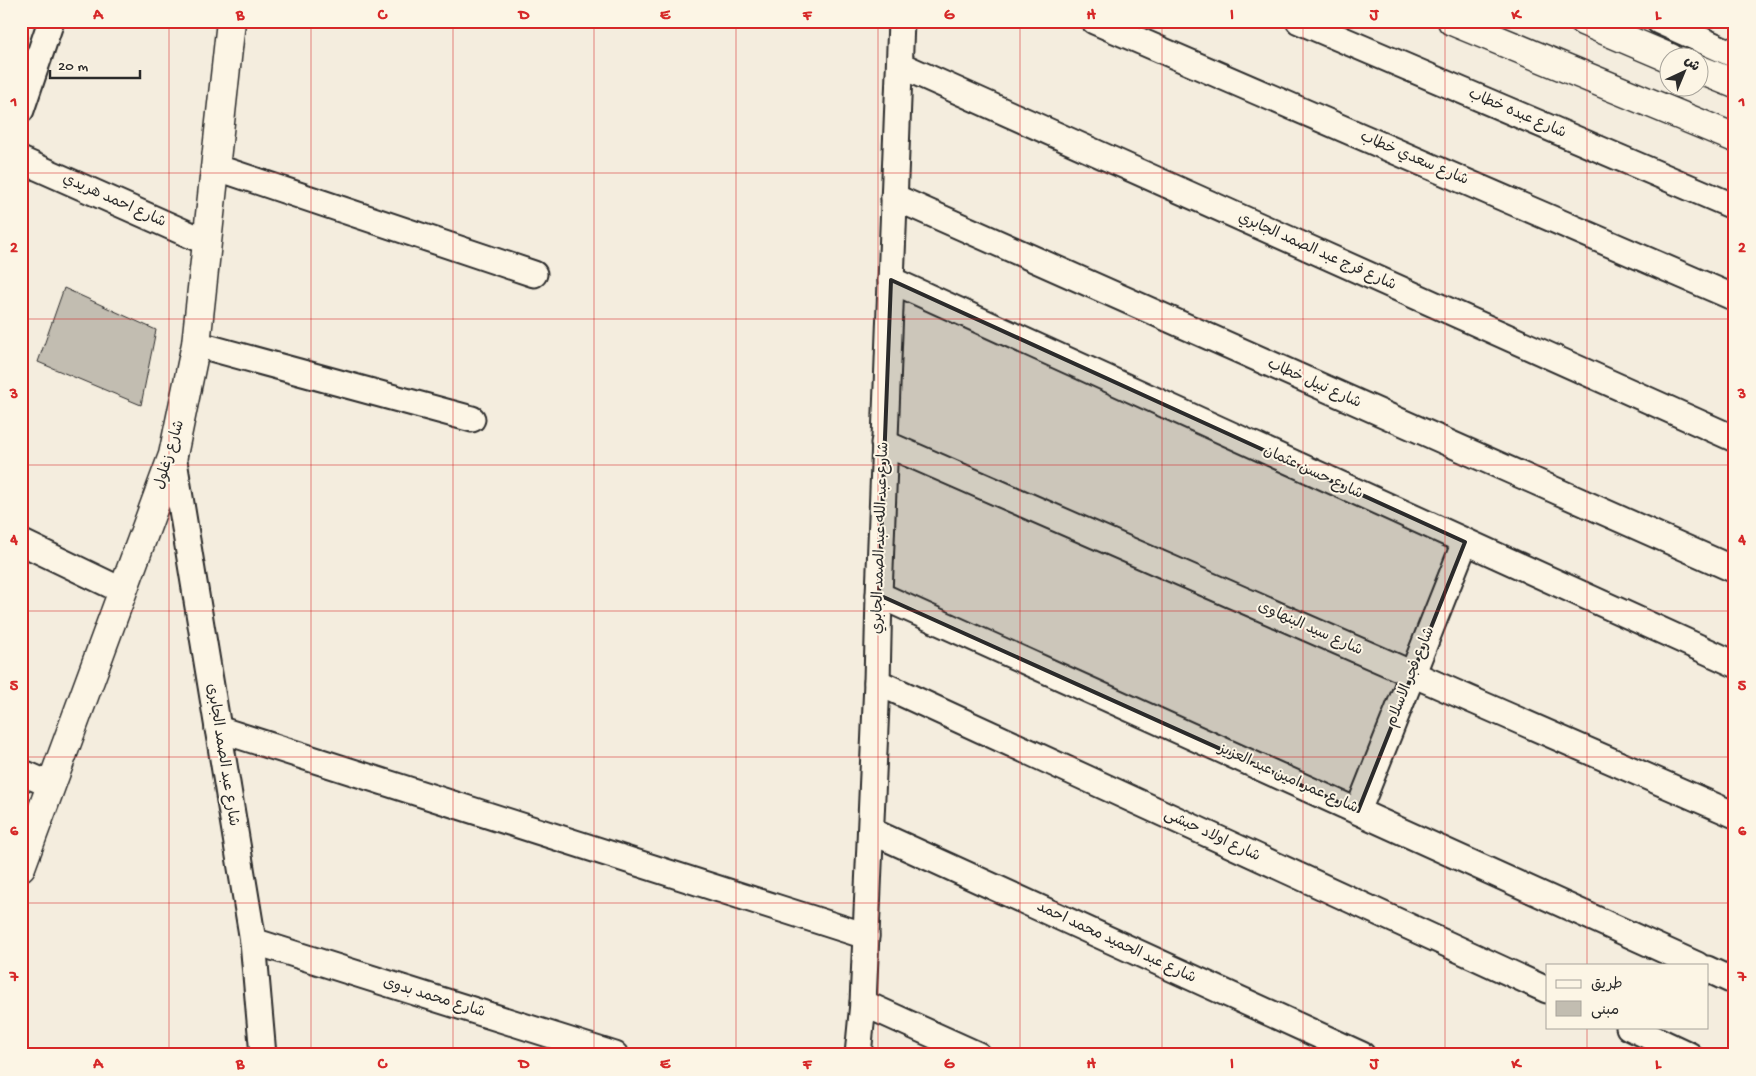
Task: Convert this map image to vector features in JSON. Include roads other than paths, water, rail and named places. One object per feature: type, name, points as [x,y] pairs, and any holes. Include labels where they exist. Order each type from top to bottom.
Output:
[{"type":"street","points":[[21,110],[51,21]]},
{"type":"street","name":"شارع زغلول","points":[[21,867],[173,456],[196,344],[231,21]]},
{"type":"street","name":"شارع عبد الله عبد الصمد الجابري","points":[[858,1055],[863,1003],[871,830],[877,682],[878,595],[901,21]]},
{"type":"street","name":"شارع سعدي خطاب","points":[[1094,21],[1735,298]]},
{"type":"street","name":"شارع عبده خطاب","points":[[1299,21],[1735,207]]},
{"type":"street","points":[[1452,21],[1735,138]]},
{"type":"street","points":[[1583,21],[1658,53]]},
{"type":"street","points":[[1658,21],[1735,55]]},
{"type":"street","name":"شارع فرج عبد الصمد الجابري","points":[[900,66],[1735,439]]},
{"type":"street","points":[[1708,73],[1735,84]]},
{"type":"street","name":"شارع احمد هريدي","points":[[21,160],[206,242]]},
{"type":"street","points":[[215,167],[534,274]]},
{"type":"street","name":"شارع نبيل خطاب","points":[[894,197],[1735,570]]},
{"type":"street","name":"شارع حسن عثمان","points":[[891,280],[1735,664]]},
{"type":"street","points":[[196,344],[472,419]]},
{"type":"street","name":"شارع سيد البنهاوى","points":[[884,443],[1735,816]]},
{"type":"street","name":"شارع عبد الصمد الجابرى","points":[[173,456],[253,941],[263,1055]]},
{"type":"street","points":[[21,542],[123,591]]},
{"type":"street","name":"شارع فجر الاسلام","points":[[1358,811],[1465,542]]},
{"type":"street","name":"شارع عمر امين عبد العزيز","points":[[878,595],[1695,964]]},
{"type":"street","name":"شارع اولاد حبشى","points":[[877,682],[1546,990]]},
{"type":"street","points":[[218,729],[866,936]]},
{"type":"street","points":[[21,772],[51,785]]},
{"type":"street","name":"شارع عبد الحميد محمد احمد","points":[[871,830],[1362,1055]]},
{"type":"street","name":"شارع محمد بدوى","points":[[253,941],[616,1055]]},
{"type":"street","points":[[1708,969],[1735,982]]},
{"type":"street","points":[[863,1003],[978,1055]]},
{"type":"street","points":[[1631,1028],[1689,1055]]}]
